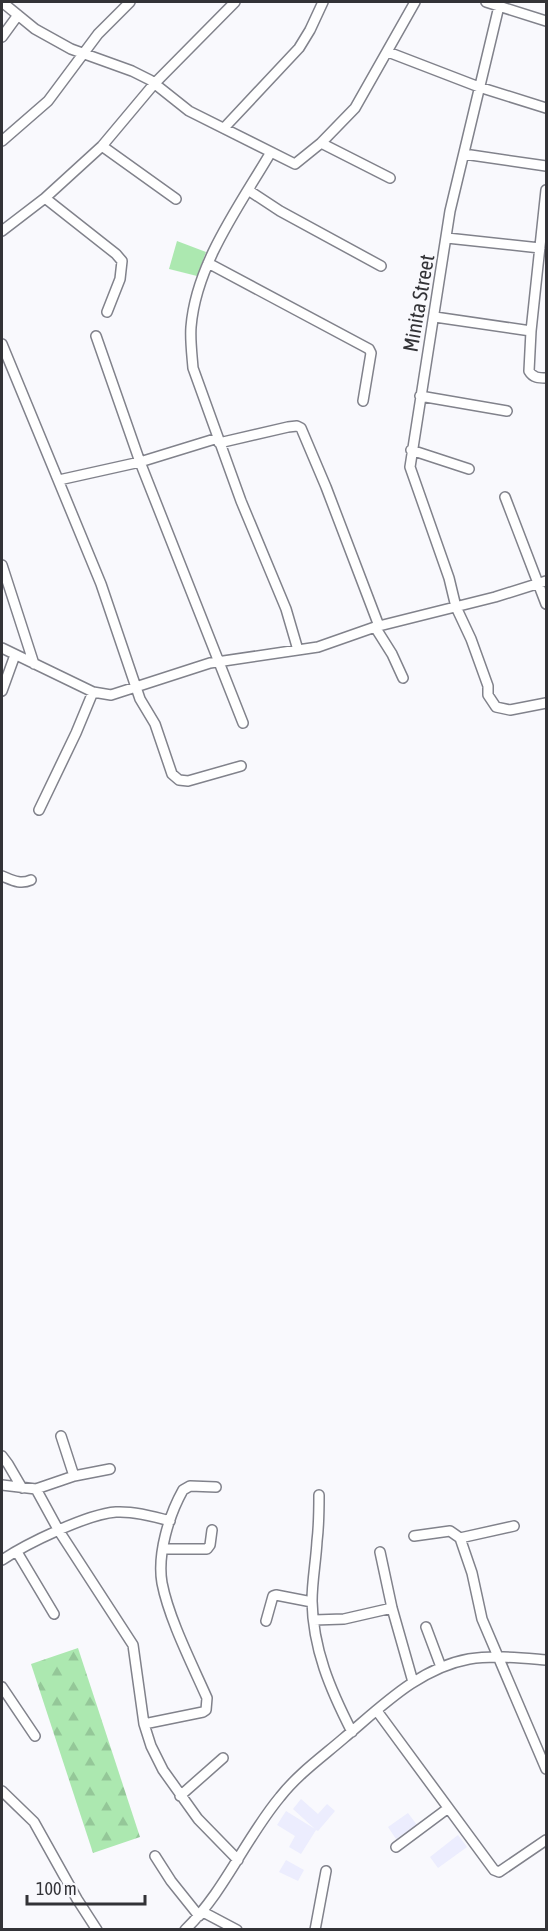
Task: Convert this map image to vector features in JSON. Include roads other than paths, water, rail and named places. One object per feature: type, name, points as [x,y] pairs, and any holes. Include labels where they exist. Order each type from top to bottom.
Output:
[{"type":"street","points":[[2,2],[35,29],[71,49],[119,65],[154,84],[189,111],[295,164],[321,143],[355,108],[388,52],[411,2]]},
{"type":"street","points":[[2,141],[48,101],[98,34],[130,2]]},
{"type":"street","points":[[2,231],[45,198],[102,146],[154,84],[235,2]]},
{"type":"street","points":[[224,128],[299,48],[322,2]]},
{"type":"street","points":[[486,2],[500,4],[546,21]]},
{"type":"street","name":"Minita Street","points":[[500,4],[450,211],[410,467],[449,578],[456,607],[471,639],[488,686],[488,695],[496,707],[510,710],[546,703]]},
{"type":"street","points":[[2,37],[18,15]]},
{"type":"street","points":[[388,52],[479,87],[546,108]]},
{"type":"street","points":[[321,143],[390,178]]},
{"type":"street","points":[[102,146],[176,199]]},
{"type":"street","points":[[271,152],[202,277],[191,327],[192,359],[193,368],[241,501],[286,609],[298,650]]},
{"type":"street","points":[[464,154],[546,166]]},
{"type":"street","points":[[248,190],[280,211],[381,266]]},
{"type":"street","points":[[546,190],[529,371],[537,378],[546,378]]},
{"type":"street","points":[[45,198],[122,261],[120,279],[107,312]]},
{"type":"street","points":[[447,238],[540,248]]},
{"type":"street","points":[[208,263],[369,349],[371,353],[363,401]]},
{"type":"street","points":[[435,317],[531,331]]},
{"type":"street","points":[[96,336],[140,462],[243,723]]},
{"type":"street","points":[[2,344],[59,480],[100,584],[135,688],[155,724],[172,774],[179,780],[188,781],[241,766]]},
{"type":"street","points":[[420,396],[507,411]]},
{"type":"street","points":[[59,480],[219,441],[288,427],[301,428],[326,487],[377,626],[403,678]]},
{"type":"street","points":[[411,450],[469,469]]},
{"type":"street","points":[[505,497],[542,582],[546,604]]},
{"type":"street","points":[[2,565],[34,664]]},
{"type":"street","points":[[2,648],[93,692],[111,695],[220,662],[318,647],[377,626],[456,607],[542,582]]},
{"type":"street","points":[[2,691],[15,655]]},
{"type":"street","points":[[39,810],[93,692]]},
{"type":"street","points":[[2,876],[16,882],[31,880]]},
{"type":"street","points":[[61,1436],[74,1476]]},
{"type":"street","points":[[2,1456],[22,1488]]},
{"type":"street","points":[[2,1485],[36,1489],[74,1476],[110,1469]]},
{"type":"street","points":[[144,1724],[202,1712],[208,1706],[207,1698],[186,1649],[162,1581],[163,1549],[170,1521],[183,1490],[190,1486],[216,1487]]},
{"type":"street","points":[[36,1489],[59,1531],[133,1646],[144,1724],[151,1746],[163,1770],[198,1819],[238,1860]]},
{"type":"street","points":[[319,1495],[318,1539],[312,1602],[314,1620],[320,1657],[330,1688],[352,1731]]},
{"type":"street","points":[[2,1560],[93,1516],[116,1512],[136,1513],[170,1521]]},
{"type":"street","points":[[460,1538],[514,1526]]},
{"type":"street","points":[[163,1549],[207,1549],[210,1545],[212,1530]]},
{"type":"street","points":[[414,1536],[450,1532],[460,1538],[472,1573],[482,1619],[546,1769]]},
{"type":"street","points":[[16,1552],[54,1614]]},
{"type":"street","points":[[380,1552],[392,1608],[413,1682]]},
{"type":"street","points":[[266,1621],[273,1596],[276,1594],[312,1602]]},
{"type":"street","points":[[314,1620],[344,1619],[392,1608]]},
{"type":"street","points":[[426,1627],[441,1667]]},
{"type":"street","points":[[185,1929],[201,1914],[279,1797],[300,1774],[413,1682],[441,1667],[470,1659],[500,1657],[546,1659]]},
{"type":"street","points":[[2,1687],[35,1736]]},
{"type":"street","points":[[377,1711],[447,1809],[497,1873],[546,1840]]},
{"type":"street","points":[[180,1796],[223,1758]]},
{"type":"street","points":[[2,1791],[34,1822],[77,1899],[97,1929]]},
{"type":"street","points":[[396,1847],[447,1809]]},
{"type":"street","points":[[155,1856],[171,1881],[201,1914],[237,1929]]},
{"type":"street","points":[[315,1929],[326,1871]]}]
